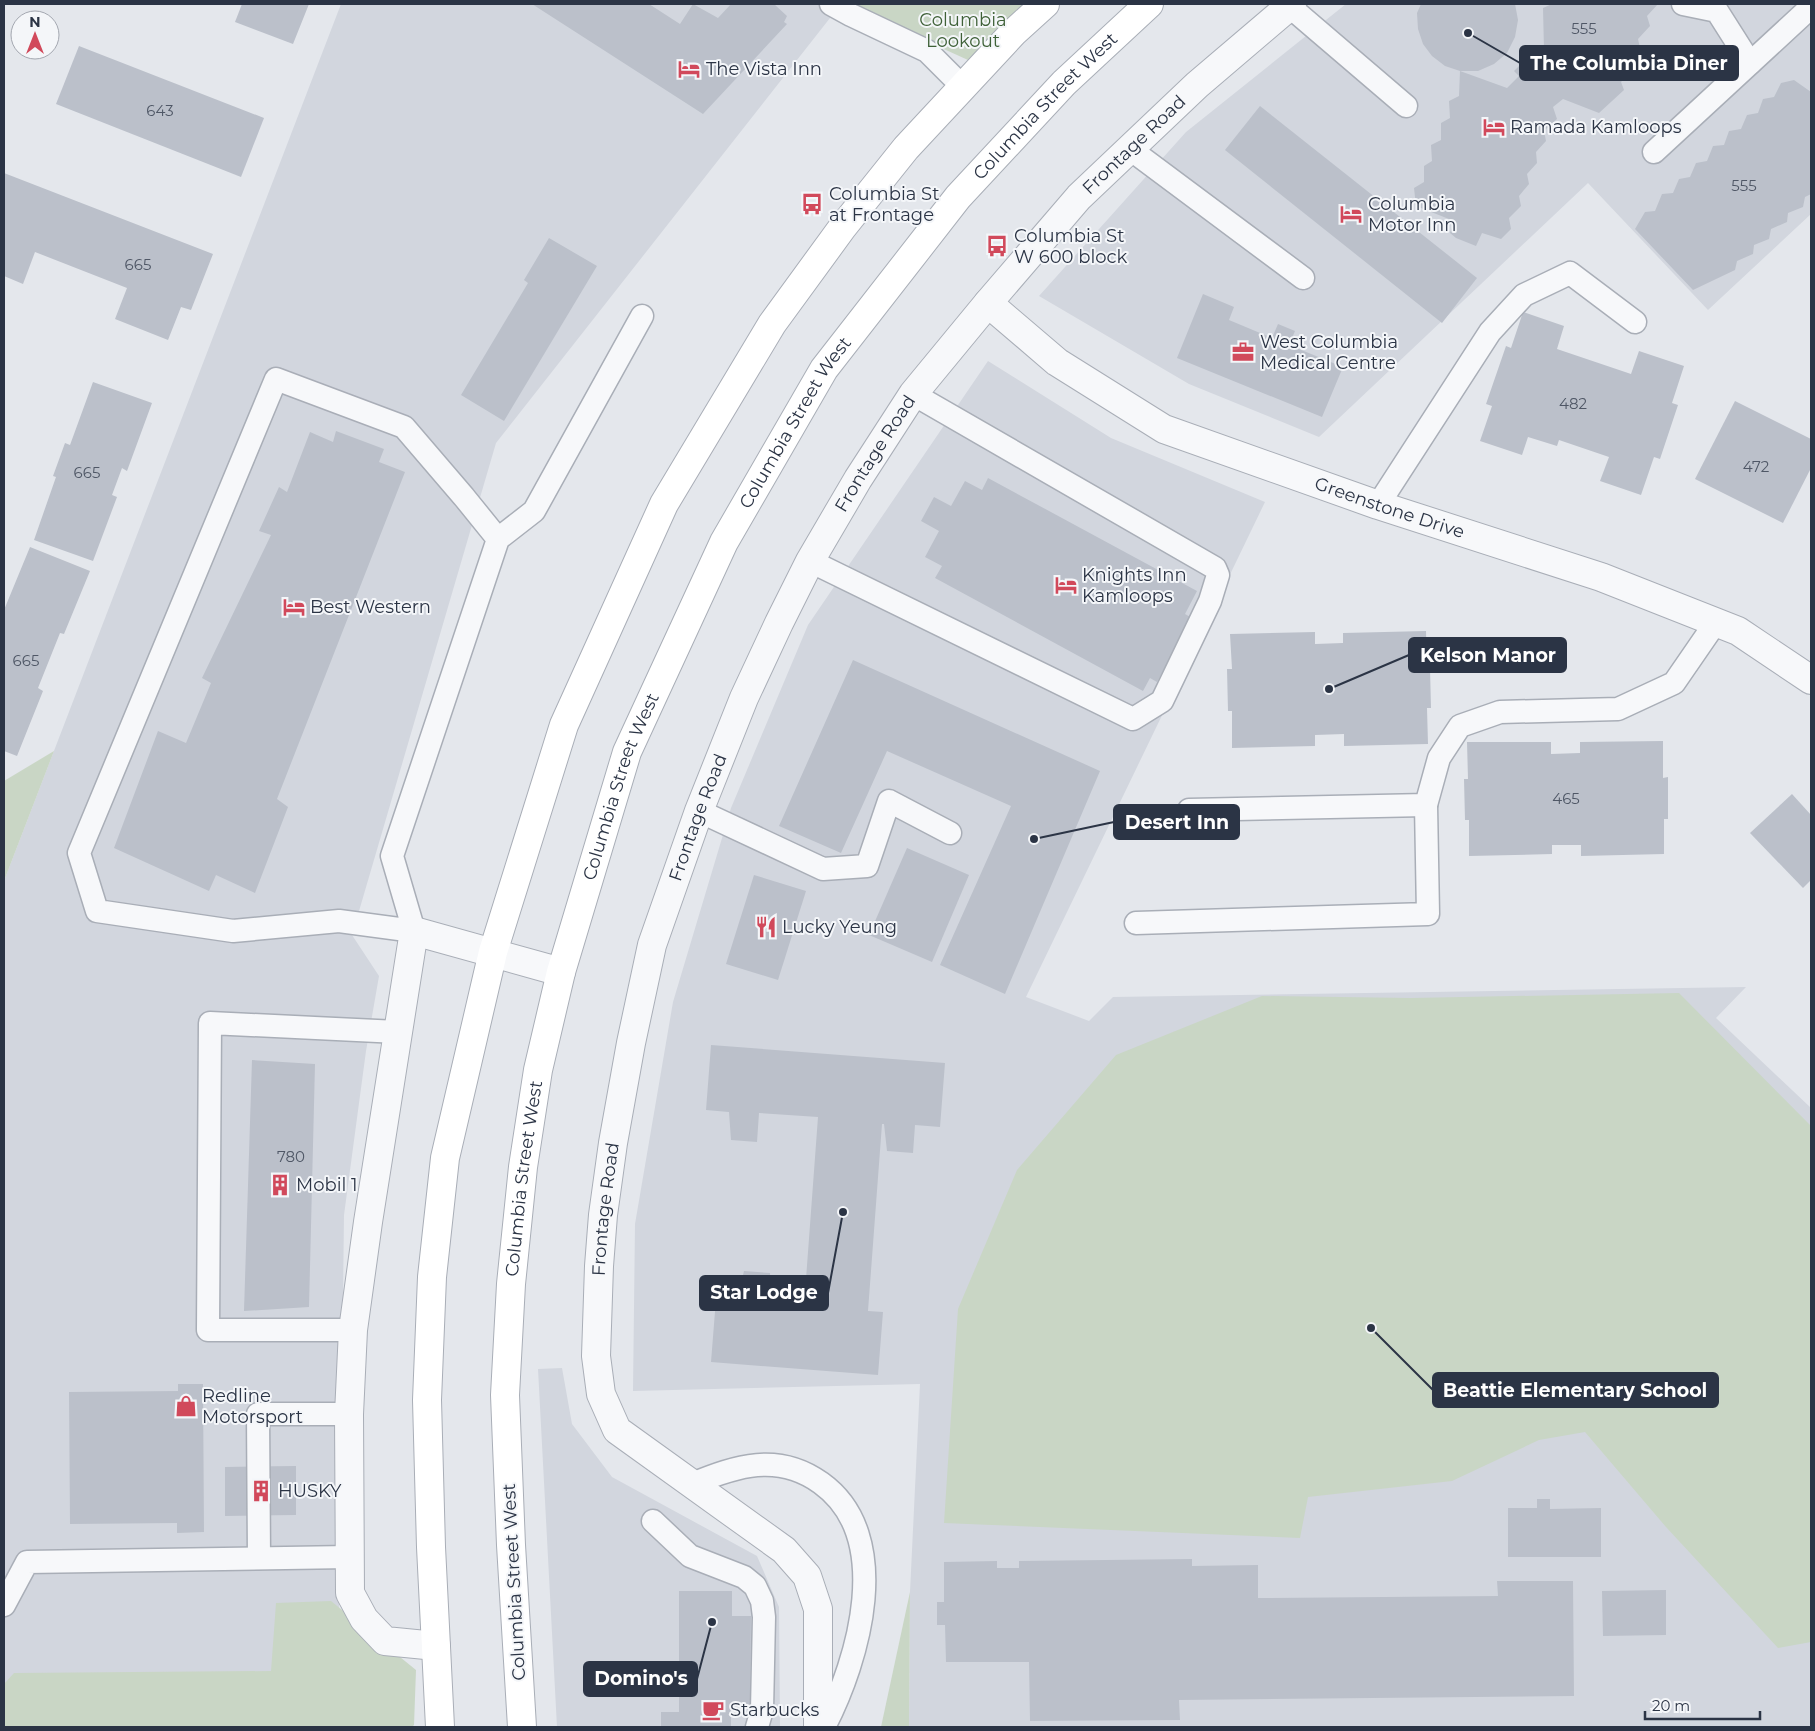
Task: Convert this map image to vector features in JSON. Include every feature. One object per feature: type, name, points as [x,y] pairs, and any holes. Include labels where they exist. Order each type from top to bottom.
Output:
[{"type":"main road","points":[[440,1727],[431,1547],[427,1400],[432,1277],[445,1158],[493,952],[564,725],[664,504],[772,324],[842,228],[906,148],[1013,33],[1045,4]]},
{"type":"main road","name":"Columbia Street West","points":[[522,1727],[511,1545],[505,1395],[511,1284],[523,1167],[538,1070],[561,972],[627,752],[724,542],[824,369],[958,196],[1064,83],[1149,4]]},
{"type":"street","name":"Frontage Road","points":[[818,1727],[818,1609],[807,1576],[784,1550],[617,1430],[601,1394],[596,1356],[603,1215],[613,1143],[631,1043],[652,944],[699,811],[744,698],[779,623],[810,561],[858,479],[913,394],[1079,197],[1198,85],[1291,5]]},
{"type":"street","name":"Greenstone Drive","points":[[988,303],[1057,362],[1164,430],[1378,505],[1601,577],[1738,631],[1811,680]]},
{"type":"street","points":[[436,1646],[385,1641],[364,1619],[350,1593],[349,1414],[353,1330],[414,931],[561,972]]},
{"type":"lane","points":[[831,4],[851,16],[927,51],[962,86]]},
{"type":"lane","points":[[1683,4],[1717,11],[1750,64]]},
{"type":"lane","points":[[1291,5],[1406,106]]},
{"type":"lane","points":[[1654,152],[1811,7]]},
{"type":"lane","points":[[1130,149],[1303,278]]},
{"type":"lane","points":[[1378,505],[1490,332],[1524,295],[1570,273],[1635,322]]},
{"type":"lane","points":[[498,539],[404,427],[276,379],[79,853],[97,911],[232,931],[340,921],[414,931],[392,856],[498,539],[534,511],[642,316]]},
{"type":"lane","points":[[810,561],[1133,719],[1162,701],[1210,601],[1218,575],[1215,568],[913,394]]},
{"type":"lane","points":[[1136,924],[1428,914],[1426,805],[1439,758],[1460,726],[1500,712],[1618,709],[1674,683],[1716,622]]},
{"type":"lane","points":[[699,811],[823,869],[867,866],[889,801],[950,833]]},
{"type":"lane","points":[[1188,810],[1426,805]]},
{"type":"lane","points":[[353,1330],[208,1330],[210,1023],[398,1032]]},
{"type":"lane","points":[[259,1558],[258,1414],[349,1414]]},
{"type":"lane","points":[[692,1484],[714,1475],[751,1465],[784,1466],[799,1470],[821,1483],[839,1499],[849,1513],[856,1528],[860,1544],[864,1575],[863,1607],[861,1624],[853,1655],[837,1704],[824,1727]]},
{"type":"lane","points":[[653,1521],[690,1556],[744,1577],[755,1586],[762,1601],[764,1617],[762,1710],[758,1727]]},
{"type":"lane","points":[[4,1605],[27,1562],[349,1557]]},
{"type":"shaded area","points":[[341,4],[841,4],[496,443],[352,935],[379,976],[366,1051],[344,1215],[339,1620],[384,1677],[4,1727],[4,881]]},
{"type":"shaded area","points":[[1346,4],[1800,4],[1811,15],[1811,214],[1708,310],[1588,183],[1319,437],[1189,384],[1039,296],[1186,132]]},
{"type":"shaded area","points":[[988,361],[1111,438],[1265,502],[1026,997],[1089,1021],[1113,997],[1746,987],[1716,1018],[1811,1108],[1811,1727],[909,1727],[910,1592],[920,1384],[633,1391],[635,1224],[673,1002],[731,808],[808,625]]},
{"type":"shaded area","points":[[562,1368],[572,1424],[612,1477],[757,1556],[779,1607],[780,1727],[557,1727],[538,1369]]},
{"type":"green space","name":"Columbia Lookout","points":[[853,4],[1030,4],[968,60],[882,21]]},
{"type":"green space","points":[[54,751],[4,881],[4,781]]},
{"type":"green space","points":[[1679,993],[1811,1126],[1811,1642],[1778,1648],[1666,1527],[1585,1432],[1539,1440],[1452,1481],[1308,1497],[1300,1538],[944,1523],[958,1309],[1017,1170],[1116,1055],[1262,996],[1411,998]]},
{"type":"green space","points":[[910,1592],[909,1727],[881,1727]]},
{"type":"green space","points":[[331,1601],[416,1670],[414,1725],[412,1727],[4,1727],[4,1684],[14,1673],[271,1671],[276,1603]]},
{"type":"building","points":[[242,4],[309,4],[293,44],[235,22]]},
{"type":"building","name":"The Vista Inn","points":[[532,4],[649,4],[680,24],[693,4],[718,18],[731,4],[774,4],[787,16],[784,22],[787,24],[703,114]]},
{"type":"building","points":[[1421,4],[1515,4],[1518,20],[1515,37],[1507,53],[1494,64],[1478,71],[1460,71],[1445,66],[1432,56],[1423,44],[1418,29],[1417,13]]},
{"type":"building","name":"Ramada Kamloops","points":[[1552,4],[1658,4],[1647,16],[1650,26],[1638,39],[1640,48],[1631,58],[1633,69],[1621,82],[1624,90],[1599,113],[1563,99],[1553,107],[1557,119],[1544,131],[1546,141],[1536,152],[1537,163],[1527,174],[1529,184],[1519,196],[1521,206],[1509,218],[1511,229],[1501,239],[1482,233],[1476,246],[1456,238],[1450,233],[1454,221],[1416,206],[1414,188],[1424,182],[1424,166],[1432,161],[1431,145],[1441,140],[1441,123],[1450,118],[1449,101],[1459,96],[1460,71],[1507,88],[1519,76],[1514,71],[1526,59],[1532,63],[1544,50],[1543,8]]},
{"type":"building","points":[[79,46],[264,118],[241,177],[56,104]]},
{"type":"building","name":"Ramada Kamloops","points":[[1794,80],[1811,92],[1811,194],[1805,197],[1803,207],[1788,213],[1787,222],[1771,229],[1769,239],[1754,245],[1753,254],[1737,261],[1735,270],[1693,290],[1635,229],[1645,212],[1655,211],[1662,194],[1673,193],[1679,179],[1690,177],[1696,163],[1707,161],[1713,146],[1724,145],[1729,131],[1741,129],[1747,115],[1758,113],[1763,99],[1774,97],[1781,83]]},
{"type":"building","name":"Columbia Motor Inn","points":[[1260,106],[1477,278],[1442,323],[1225,150]]},
{"type":"building","points":[[4,173],[213,254],[191,310],[181,307],[168,340],[115,319],[127,288],[35,252],[23,284],[4,276]]},
{"type":"building","points":[[549,238],[597,266],[504,421],[461,395],[528,283],[524,280]]},
{"type":"building","name":"West Columbia Medical Centre","points":[[1203,294],[1234,307],[1229,320],[1272,338],[1278,324],[1295,331],[1289,345],[1343,367],[1322,417],[1177,358]]},
{"type":"building","points":[[1523,312],[1564,326],[1557,349],[1631,374],[1639,351],[1684,366],[1672,403],[1678,405],[1660,459],[1654,457],[1641,495],[1600,481],[1609,457],[1559,440],[1557,446],[1528,437],[1522,455],[1480,441],[1492,406],[1486,404],[1506,346],[1511,348]]},
{"type":"building","points":[[93,382],[152,403],[127,471],[122,468],[112,495],[117,497],[93,561],[34,540],[56,477],[53,476],[65,443],[70,445]]},
{"type":"building","points":[[1735,401],[1811,439],[1811,468],[1783,523],[1695,479]]},
{"type":"building","name":"Best Western","points":[[336,431],[384,449],[379,462],[405,472],[277,799],[288,807],[255,893],[216,875],[209,891],[114,848],[158,731],[186,743],[211,683],[202,678],[271,535],[259,531],[279,487],[287,492],[310,432],[333,442]]},
{"type":"building","name":"Knights Inn Kamloops","points":[[988,478],[1197,591],[1185,614],[1192,618],[1157,682],[1150,678],[1143,691],[935,578],[942,566],[925,557],[939,531],[921,521],[934,497],[951,506],[965,481],[982,490]]},
{"type":"building","points":[[30,547],[90,571],[64,634],[60,633],[38,688],[43,691],[17,756],[4,751],[4,610]]},
{"type":"building","points":[[1426,631],[1427,668],[1430,668],[1431,708],[1427,708],[1428,744],[1344,746],[1344,734],[1315,735],[1315,746],[1232,748],[1232,711],[1228,711],[1227,669],[1232,669],[1230,634],[1315,632],[1315,644],[1343,643],[1343,633]]},
{"type":"building","points":[[853,660],[1100,771],[1005,994],[940,965],[1011,806],[887,751],[841,853],[779,826]]},
{"type":"building","points":[[1663,741],[1663,778],[1668,777],[1668,819],[1664,819],[1664,854],[1581,856],[1581,845],[1552,845],[1552,854],[1469,856],[1469,820],[1465,820],[1464,779],[1468,779],[1467,742],[1551,742],[1551,754],[1580,753],[1580,742]]},
{"type":"building","points":[[1792,794],[1811,815],[1811,880],[1803,888],[1750,833]]},
{"type":"building","points":[[907,848],[969,875],[932,962],[869,935]]},
{"type":"building","name":"Lucky Yeung","points":[[754,875],[806,891],[778,980],[726,964]]},
{"type":"building","points":[[711,1045],[945,1063],[940,1127],[915,1125],[913,1153],[887,1151],[884,1124],[882,1124],[868,1311],[883,1312],[878,1375],[711,1362],[716,1299],[737,1301],[744,1271],[770,1273],[771,1304],[804,1306],[818,1117],[759,1113],[757,1142],[731,1140],[729,1112],[706,1110]]},
{"type":"building","name":"Mobil 1","points":[[252,1060],[315,1064],[309,1307],[244,1311]]},
{"type":"building","points":[[178,1384],[203,1384],[204,1532],[177,1533],[177,1523],[70,1524],[69,1392],[178,1391]]},
{"type":"building","name":"HUSKY","points":[[296,1466],[296,1515],[225,1516],[225,1467]]},
{"type":"building","points":[[1537,1499],[1550,1499],[1550,1509],[1601,1508],[1601,1557],[1508,1557],[1508,1508],[1537,1508]]},
{"type":"building","points":[[1192,1559],[1192,1566],[1258,1565],[1258,1598],[1498,1596],[1497,1581],[1573,1581],[1574,1696],[1179,1700],[1180,1720],[1030,1721],[1029,1662],[946,1662],[945,1625],[937,1625],[937,1602],[944,1602],[944,1562],[997,1561],[997,1568],[1019,1568],[1019,1561]]},
{"type":"building","points":[[1666,1590],[1666,1635],[1603,1636],[1602,1591]]},
{"type":"building","points":[[679,1591],[732,1591],[732,1616],[751,1616],[750,1705],[731,1705],[731,1727],[661,1727],[661,1712],[679,1712]]},
{"type":"place","name":"The Columbia Diner","points":[[1468,33]]},
{"type":"place","name":"The Vista Inn","points":[[689,69]]},
{"type":"place","name":"Ramada Kamloops","points":[[1494,127]]},
{"type":"place","name":"Columbia St at Frontage","points":[[812,204]]},
{"type":"place","name":"Columbia Motor Inn","points":[[1351,214]]},
{"type":"place","name":"Columbia St W 600 block","points":[[997,246]]},
{"type":"place","name":"West Columbia Medical Centre","points":[[1243,352]]},
{"type":"place","name":"Knights Inn Kamloops","points":[[1066,585]]},
{"type":"place","name":"Best Western","points":[[294,607]]},
{"type":"place","name":"Kelson Manor","points":[[1329,689]]},
{"type":"place","name":"Desert Inn","points":[[1034,839]]},
{"type":"place","name":"Lucky Yeung","points":[[766,927]]},
{"type":"place","name":"Mobil 1","points":[[280,1185]]},
{"type":"place","name":"Star Lodge","points":[[843,1212]]},
{"type":"place","name":"Beattie Elementary School","points":[[1371,1328]]},
{"type":"place","name":"Redline Motorsport","points":[[186,1406]]},
{"type":"place","name":"HUSKY","points":[[261,1491]]},
{"type":"place","name":"Domino's","points":[[712,1622]]},
{"type":"place","name":"Starbucks","points":[[713,1710]]}]
